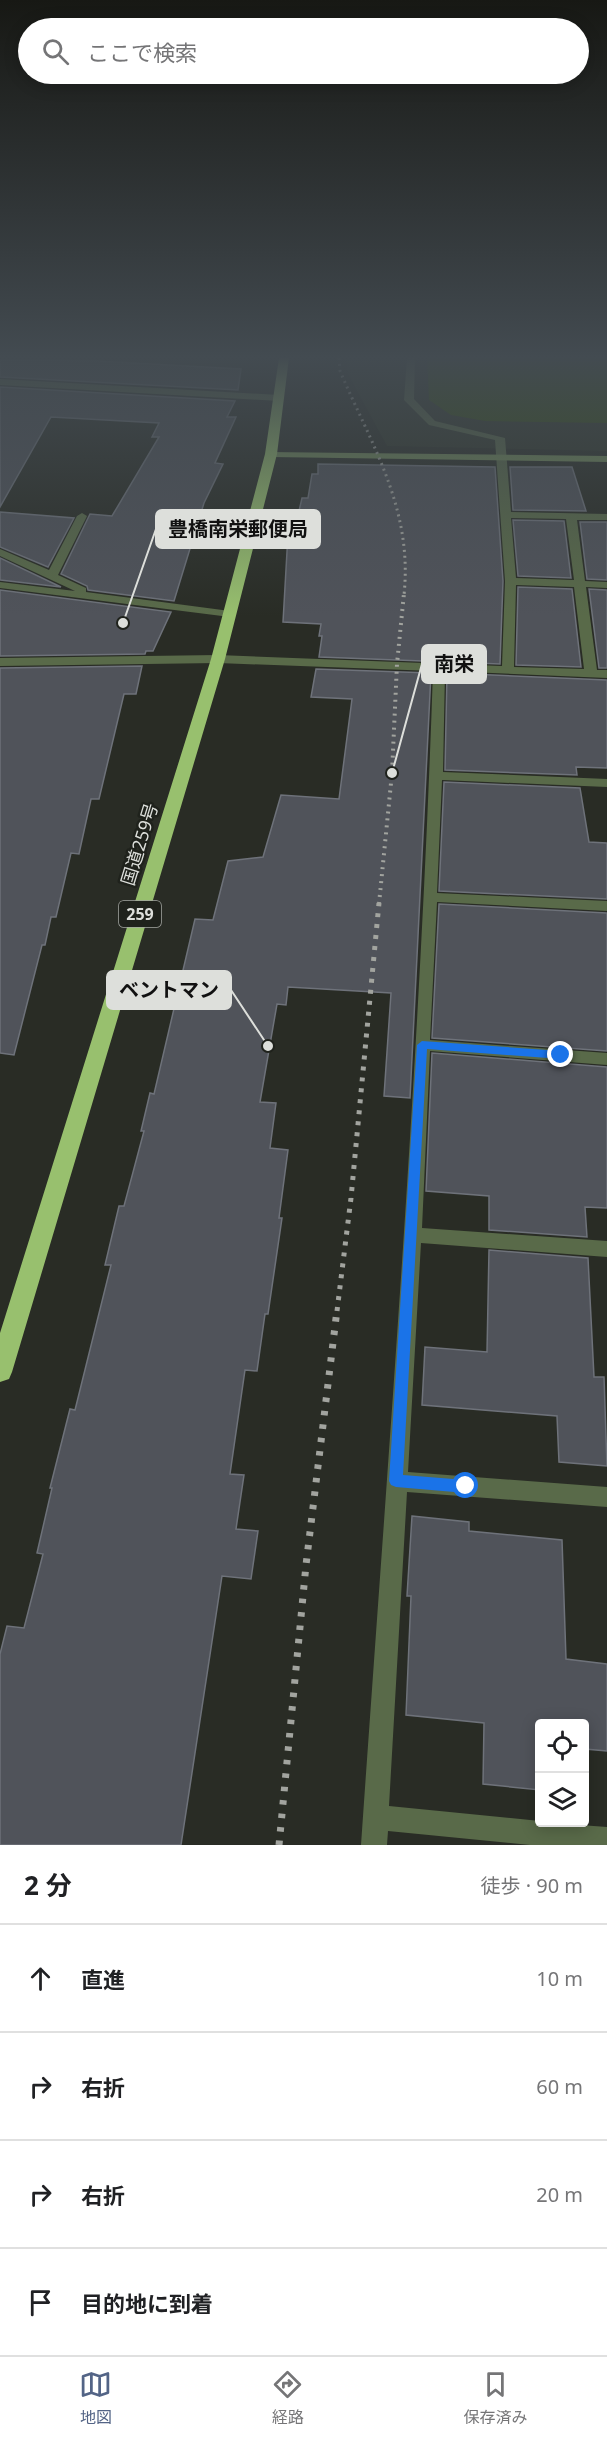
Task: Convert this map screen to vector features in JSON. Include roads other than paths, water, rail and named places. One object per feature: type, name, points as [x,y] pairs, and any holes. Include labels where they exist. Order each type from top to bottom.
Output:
[{"type":"highway","name":"国道259号","points":[[0,1372],[218,659],[272,444]]},
{"type":"main road","points":[[271,454],[607,459]]},
{"type":"street","points":[[500,444],[511,581],[508,669]]},
{"type":"street","points":[[507,515],[607,517]]},
{"type":"street","points":[[51,577],[82,516]]},
{"type":"street","points":[[571,516],[591,673]]},
{"type":"street","points":[[0,552],[96,597]]},
{"type":"street","points":[[511,581],[607,585]]},
{"type":"street","points":[[0,585],[230,614]]},
{"type":"street","points":[[0,662],[218,659],[607,674]]},
{"type":"street","points":[[374,1845],[412,1235],[436,776],[438,667]]},
{"type":"street","points":[[436,776],[607,783]]},
{"type":"street","points":[[430,897],[607,906]]},
{"type":"street","points":[[422,1045],[607,1059]]},
{"type":"street","points":[[412,1235],[607,1250]]},
{"type":"street","points":[[396,1481],[607,1497]]},
{"type":"street","points":[[375,1817],[607,1840]]},
{"type":"railway","points":[[373,444],[396,506],[402,534],[405,564],[404,595]]},
{"type":"railway","points":[[379,904],[392,773],[397,664],[404,593]]},
{"type":"railway","points":[[337,1311],[351,1198],[379,903]]},
{"type":"railway","points":[[279,1845],[306,1565],[337,1310]]},
{"type":"place","name":"豊橋南栄郵便局","points":[[123,623]]},
{"type":"place","name":"南栄","points":[[392,773]]},
{"type":"place","name":"ベントマン","points":[[268,1046]]}]
